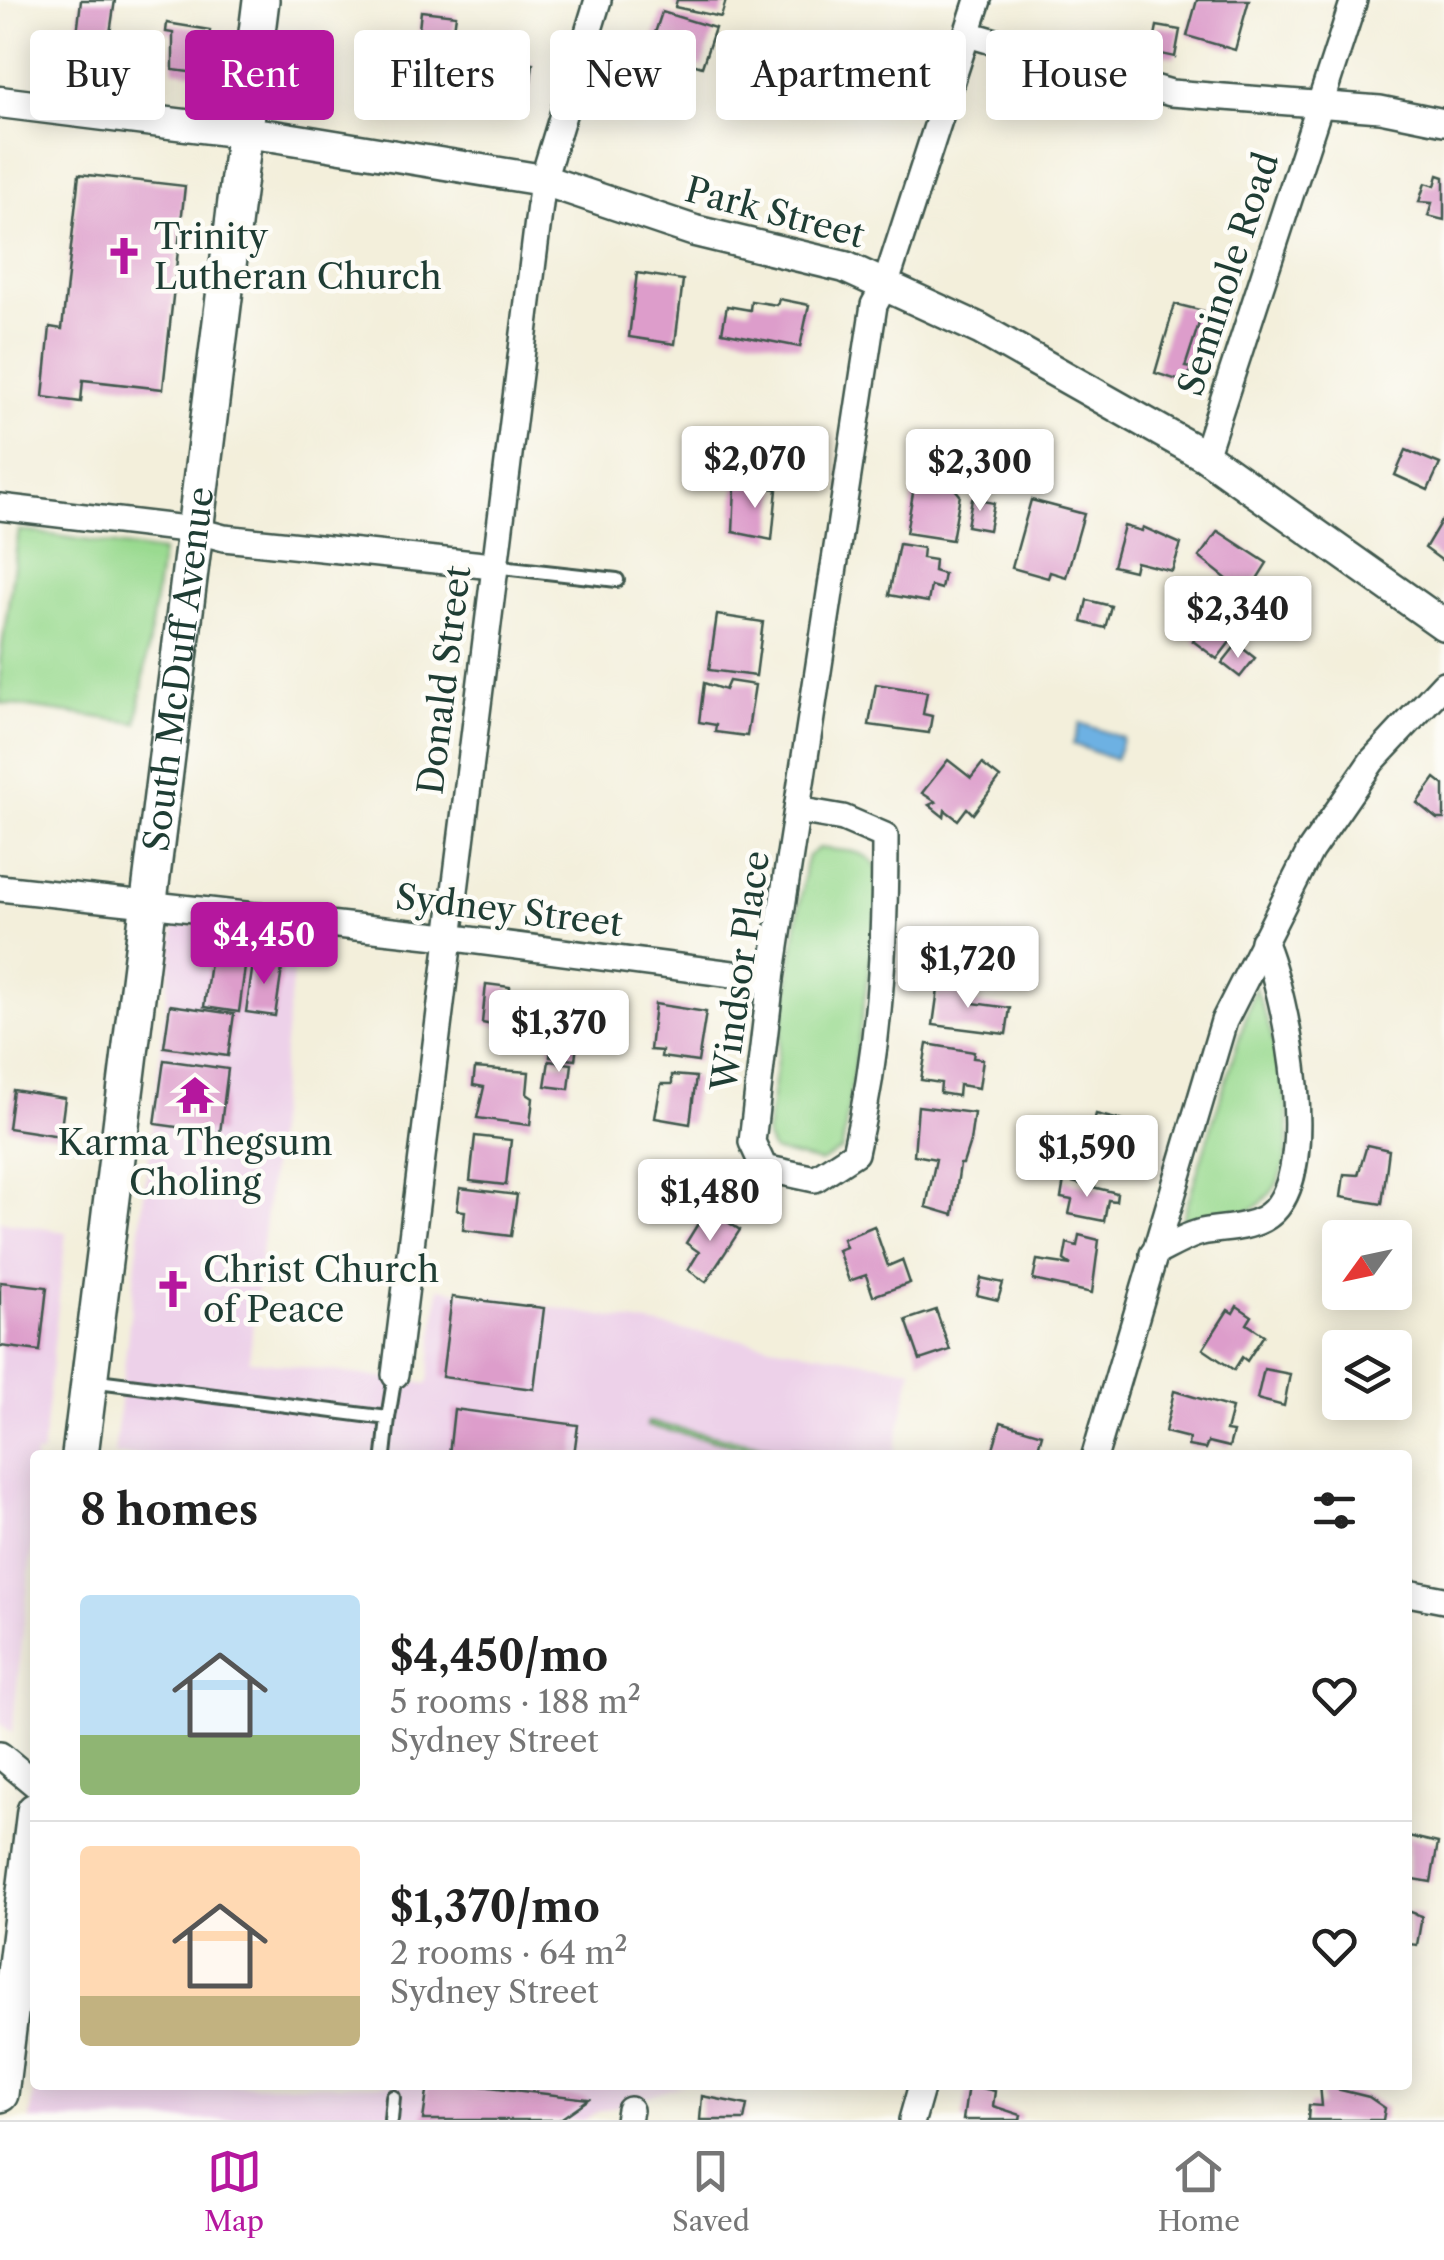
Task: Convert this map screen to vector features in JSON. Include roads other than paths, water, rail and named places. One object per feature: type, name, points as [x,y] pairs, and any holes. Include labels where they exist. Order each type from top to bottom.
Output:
[{"type":"main road","name":"South McDuff Avenue","points":[[81,1450],[260,0]]},
{"type":"main road","points":[[0,2094],[30,1908]]},
{"type":"street","name":"Donald Street","points":[[395,1376],[543,180],[598,0]]},
{"type":"street","name":"Windsor Place","points":[[797,810],[843,818],[885,836],[884,969],[866,1104],[855,1152],[815,1178],[764,1168],[752,1142],[771,979],[874,305],[886,283],[978,0]]},
{"type":"street","name":"Seminole Road","points":[[1205,456],[1354,0]]},
{"type":"street","points":[[968,34],[1171,94],[1380,109],[1444,122]]},
{"type":"street","name":"Park Street","points":[[0,102],[245,132],[543,180],[695,231],[845,266],[980,329],[1205,456],[1444,625]]},
{"type":"street","points":[[0,507],[194,530],[224,538],[493,566]]},
{"type":"street","points":[[1096,1450],[1224,1021],[1310,851],[1372,761],[1444,684]]},
{"type":"street","name":"Sydney Street","points":[[0,888],[447,937],[771,979]]},
{"type":"street","points":[[1153,1254],[1199,1233],[1264,1218],[1281,1202],[1296,1170],[1299,1129],[1280,978],[1264,941]]},
{"type":"street","points":[[1412,1593],[1444,1600]]},
{"type":"street","points":[[0,1755],[30,1780]]},
{"type":"street","points":[[912,2120],[921,2090]]},
{"type":"lane","points":[[493,566],[617,580]]},
{"type":"lane","points":[[385,1450],[395,1376]]},
{"type":"lane","points":[[90,1380],[388,1418]]},
{"type":"lane","points":[[391,2120],[393,2097]]},
{"type":"water","points":[[1080,723],[1123,738],[1115,760],[1073,744]]},
{"type":"place","name":"Trinity Lutheran Church","points":[[124,256]]},
{"type":"place","name":"Karma Thegsum Choling","points":[[195,1095]]},
{"type":"place","name":"Christ Church of Peace","points":[[173,1289]]}]
